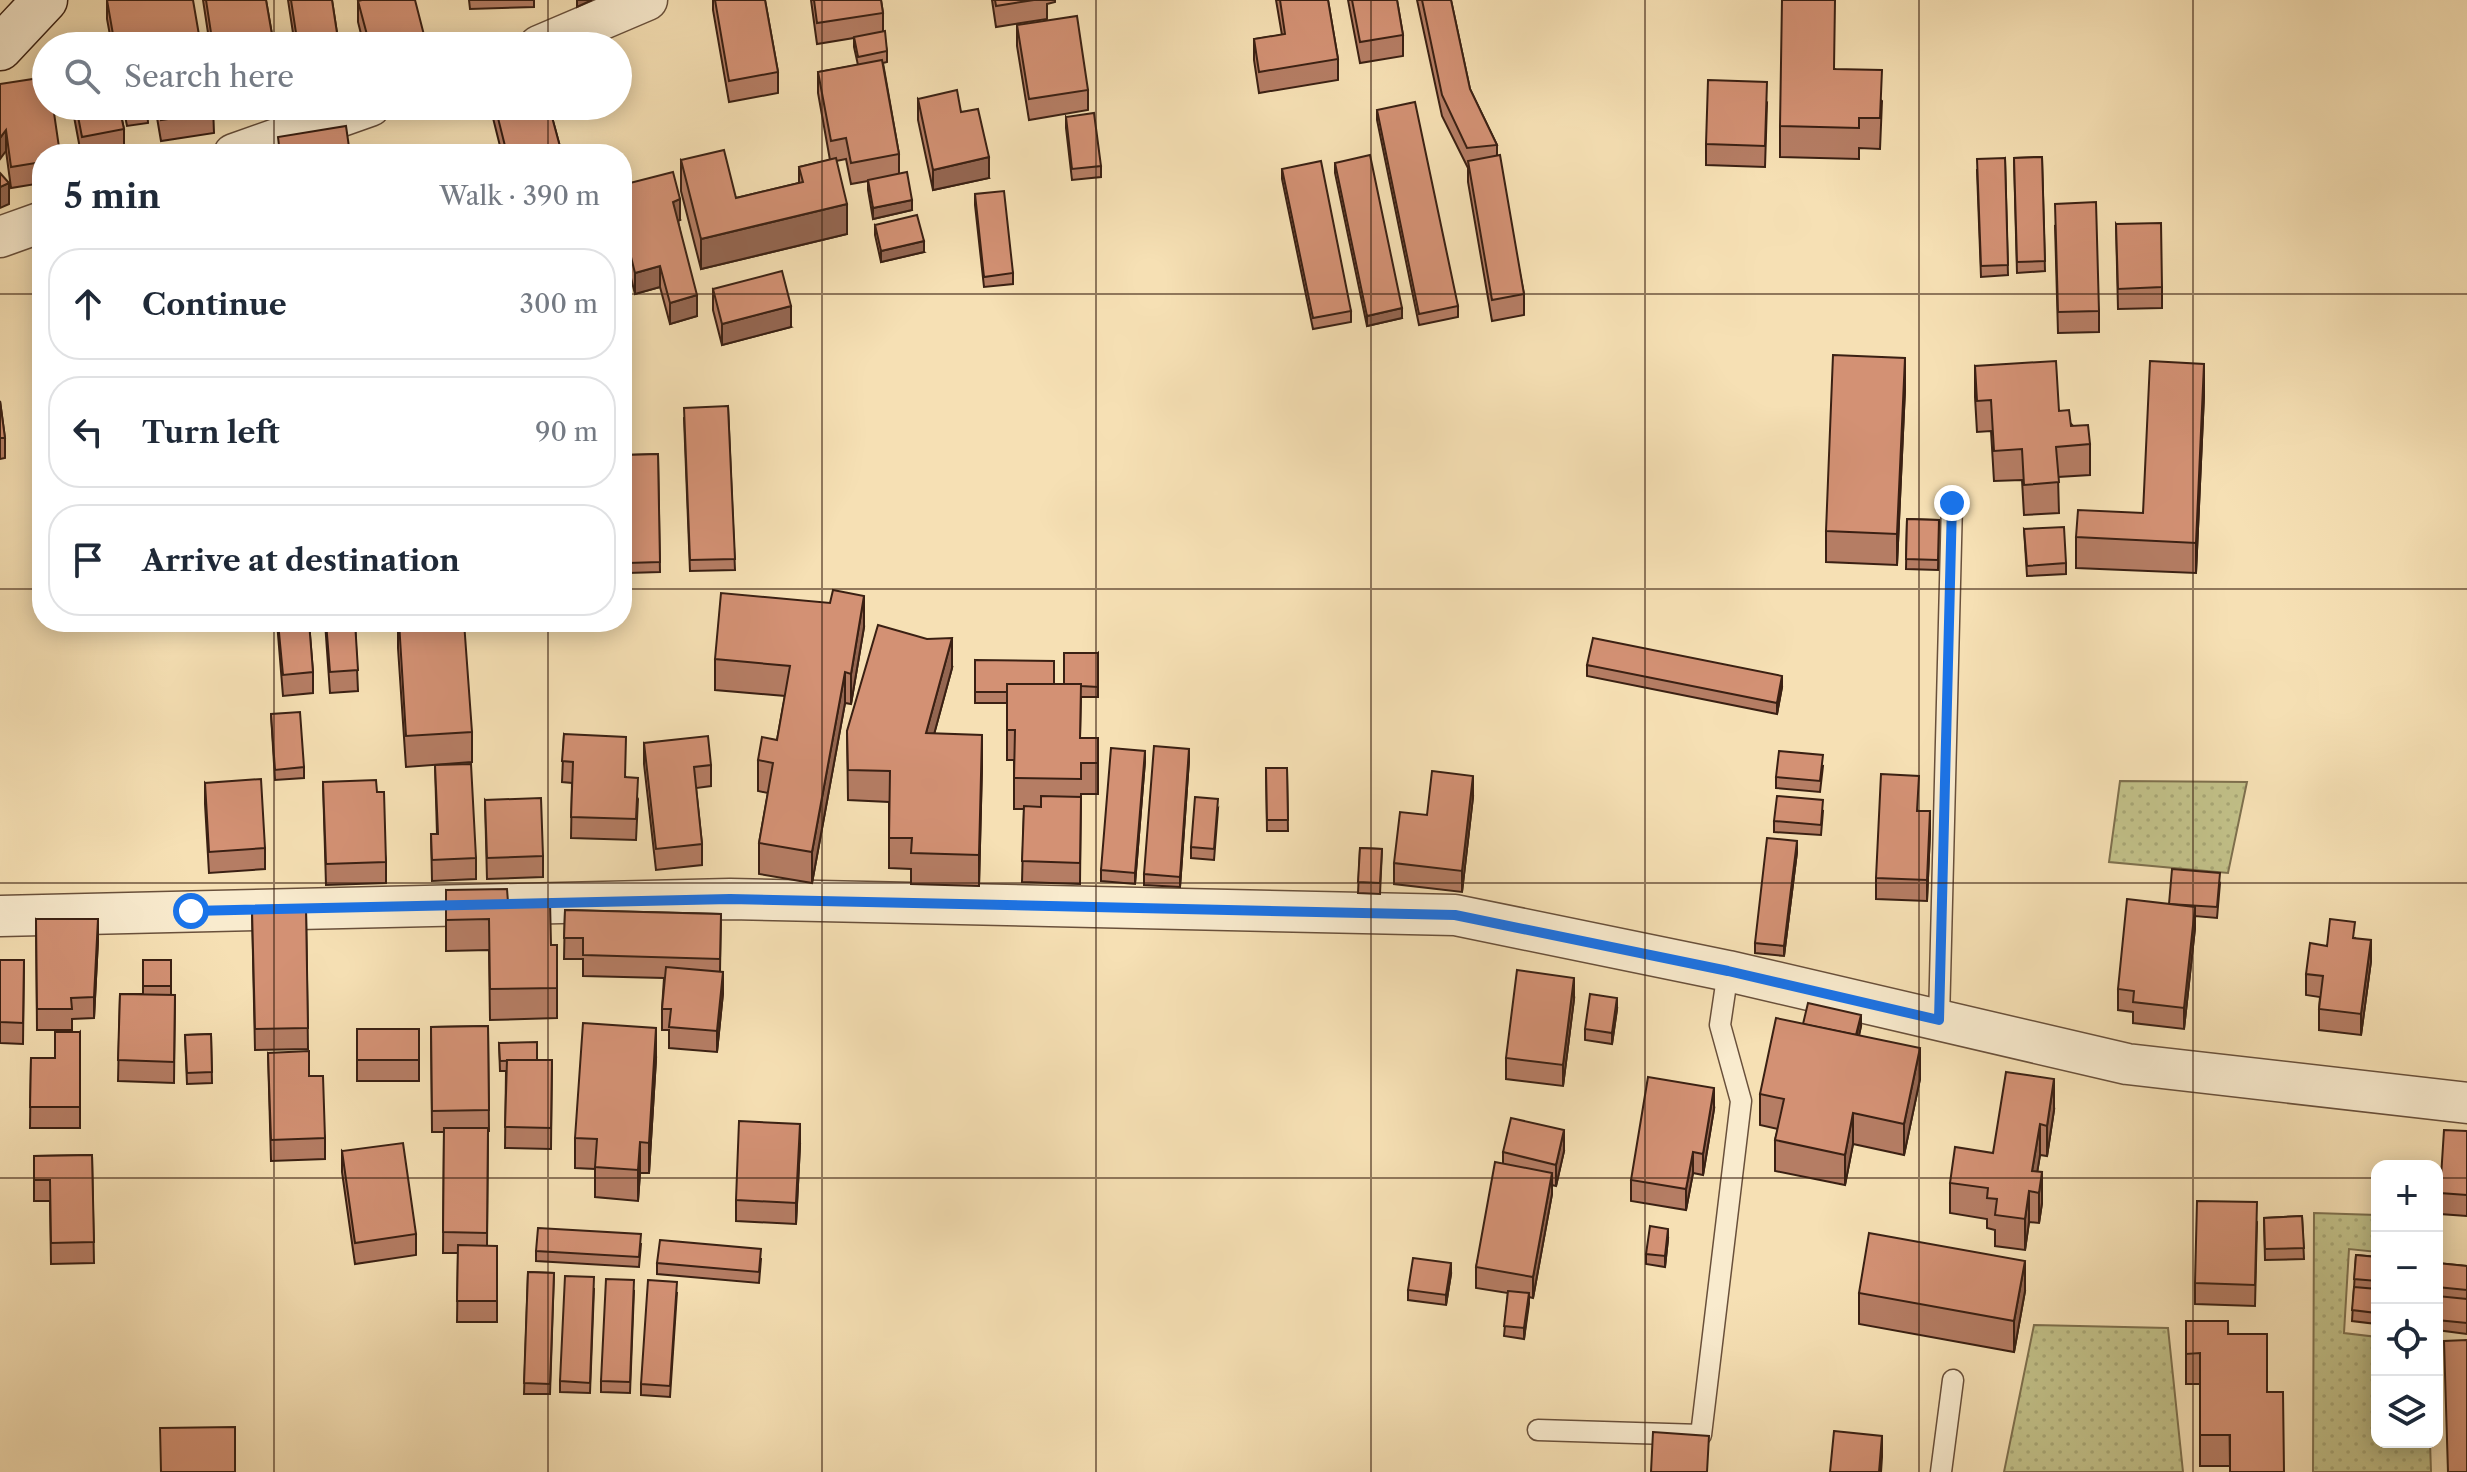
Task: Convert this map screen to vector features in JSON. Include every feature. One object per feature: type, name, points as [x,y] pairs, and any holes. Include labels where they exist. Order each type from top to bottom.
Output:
[{"type":"main road","points":[[0,48],[45,0]]},
{"type":"street","points":[[572,32],[647,0]]},
{"type":"street","points":[[262,144],[330,120]]},
{"type":"street","points":[[0,237],[32,226]]},
{"type":"street","points":[[0,916],[730,899],[1455,915],[1728,971],[2127,1064],[2467,1103]]},
{"type":"lane","points":[[1939,1020],[1952,503]]},
{"type":"lane","points":[[1538,1430],[1701,1435],[1741,1101],[1720,1025],[1728,971]]},
{"type":"lane","points":[[1941,1472],[1953,1380]]},
{"type":"shaded area","points":[[2120,781],[2247,782],[2228,873],[2109,862]]},
{"type":"shaded area","points":[[2314,1213],[2371,1215],[2371,1251],[2349,1249],[2344,1333],[2371,1336],[2371,1448],[2430,1448],[2431,1472],[2313,1472]]},
{"type":"shaded area","points":[[2034,1325],[2168,1328],[2183,1472],[2004,1472]]},
{"type":"building","points":[[107,0],[193,0],[198,32],[113,32]]},
{"type":"building","points":[[206,0],[266,0],[272,32],[211,32]]},
{"type":"building","points":[[291,0],[332,0],[337,32],[296,32]]},
{"type":"building","points":[[415,0],[423,32],[366,32],[358,1]]},
{"type":"building","points":[[715,0],[765,0],[778,72],[729,81]]},
{"type":"building","points":[[814,0],[881,0],[883,13],[817,23]]},
{"type":"building","points":[[995,0],[1034,0],[996,6]]},
{"type":"building","points":[[1280,0],[1328,0],[1338,59],[1259,72],[1254,39],[1285,34]]},
{"type":"building","points":[[1352,0],[1397,0],[1403,35],[1360,42]]},
{"type":"building","points":[[1422,0],[1451,0],[1470,89],[1497,145],[1467,148],[1442,95]]},
{"type":"building","points":[[1782,0],[1835,0],[1834,69],[1882,70],[1880,118],[1859,118],[1859,128],[1780,126]]},
{"type":"building","points":[[1077,16],[1088,90],[1029,99],[1017,25]]},
{"type":"building","points":[[885,31],[887,51],[858,57],[854,37]]},
{"type":"building","points":[[882,60],[899,154],[851,163],[846,138],[831,141],[818,72]]},
{"type":"building","points":[[32,79],[32,120],[55,120],[59,144],[32,144],[32,164],[11,167],[6,130],[0,138],[0,84]]},
{"type":"building","points":[[1708,80],[1767,82],[1765,146],[1706,144]]},
{"type":"building","points":[[957,90],[961,112],[978,109],[989,157],[933,170],[918,99]]},
{"type":"building","points":[[1415,102],[1458,306],[1419,314],[1377,110]]},
{"type":"building","points":[[1094,113],[1101,166],[1072,169],[1066,117]]},
{"type":"building","points":[[79,120],[122,120],[124,129],[82,137]]},
{"type":"building","points":[[498,120],[553,120],[559,144],[504,144]]},
{"type":"building","points":[[346,126],[349,144],[279,144],[278,137]]},
{"type":"building","points":[[724,150],[736,198],[803,182],[799,167],[836,158],[847,204],[701,239],[681,160]]},
{"type":"building","points":[[1370,155],[1402,308],[1367,316],[1335,163]]},
{"type":"building","points":[[1500,155],[1524,294],[1492,300],[1468,161]]},
{"type":"building","points":[[2042,157],[2045,261],[2017,262],[2014,158]]},
{"type":"building","points":[[2005,158],[2008,265],[1981,266],[1977,159]]},
{"type":"building","points":[[1321,161],[1351,311],[1313,318],[1282,169]]},
{"type":"building","points":[[673,172],[680,199],[673,202],[697,295],[670,303],[660,266],[635,273],[632,261],[632,182]]},
{"type":"building","points":[[907,172],[912,200],[873,208],[868,180]]},
{"type":"building","points":[[0,173],[9,183],[0,187]]},
{"type":"building","points":[[1004,191],[1013,273],[984,277],[975,194]]},
{"type":"building","points":[[2096,202],[2099,311],[2058,312],[2055,204]]},
{"type":"building","points":[[917,215],[924,241],[881,251],[875,225]]},
{"type":"building","points":[[2161,223],[2162,287],[2118,289],[2116,224]]},
{"type":"building","points":[[782,271],[791,306],[722,324],[713,289]]},
{"type":"building","points":[[1833,355],[1905,358],[1897,534],[1826,531]]},
{"type":"building","points":[[2056,361],[2059,411],[2069,410],[2071,426],[2088,425],[2090,444],[2056,447],[2059,482],[2024,485],[2022,449],[1994,451],[1991,400],[1977,401],[1975,366]]},
{"type":"building","points":[[2150,361],[2204,364],[2196,543],[2076,537],[2078,510],[2143,513]]},
{"type":"building","points":[[0,401],[5,438],[0,438]]},
{"type":"building","points":[[728,406],[735,559],[690,560],[684,408]]},
{"type":"building","points":[[658,454],[660,562],[632,563],[632,455]]},
{"type":"building","points":[[1907,519],[1939,520],[1938,560],[1906,559]]},
{"type":"building","points":[[2064,527],[2066,563],[2027,566],[2024,529]]},
{"type":"building","points":[[833,590],[864,596],[851,674],[845,672],[812,852],[759,843],[773,763],[758,760],[762,737],[777,740],[790,666],[715,659],[721,593],[830,603]]},
{"type":"building","points":[[878,625],[927,639],[952,638],[926,733],[982,735],[979,855],[911,853],[912,838],[889,838],[890,771],[848,770],[847,731]]},
{"type":"building","points":[[279,632],[310,632],[313,672],[283,675]]},
{"type":"building","points":[[327,632],[356,632],[358,670],[330,672]]},
{"type":"building","points":[[400,632],[465,632],[472,732],[406,736]]},
{"type":"building","points":[[1593,638],[1782,676],[1777,703],[1587,665]]},
{"type":"building","points":[[1064,653],[1098,653],[1098,687],[1064,684]]},
{"type":"building","points":[[975,660],[1054,661],[1054,684],[1007,684],[1007,692],[975,692]]},
{"type":"building","points":[[1007,684],[1081,684],[1080,738],[1098,738],[1098,763],[1081,763],[1081,779],[1014,778],[1015,730],[1007,730]]},
{"type":"building","points":[[300,712],[304,767],[275,770],[271,714]]},
{"type":"building","points":[[564,734],[626,737],[625,777],[638,778],[636,819],[571,817],[573,762],[562,761]]},
{"type":"building","points":[[708,736],[711,765],[694,767],[702,844],[656,849],[644,743]]},
{"type":"building","points":[[1154,746],[1189,749],[1180,877],[1144,874]]},
{"type":"building","points":[[1111,748],[1145,751],[1135,873],[1101,870]]},
{"type":"building","points":[[1779,751],[1823,755],[1820,781],[1776,777]]},
{"type":"building","points":[[471,764],[476,858],[432,860],[431,834],[438,834],[435,765]]},
{"type":"building","points":[[1266,768],[1287,768],[1288,820],[1267,820]]},
{"type":"building","points":[[1432,771],[1473,776],[1462,871],[1394,863],[1400,812],[1427,815]]},
{"type":"building","points":[[1881,774],[1919,776],[1917,811],[1930,811],[1927,880],[1876,878]]},
{"type":"building","points":[[261,779],[265,848],[209,852],[205,783]]},
{"type":"building","points":[[376,780],[377,792],[384,792],[386,862],[326,864],[323,782]]},
{"type":"building","points":[[1041,796],[1081,797],[1080,863],[1022,861],[1024,806],[1041,807]]},
{"type":"building","points":[[1777,796],[1823,800],[1821,825],[1774,821]]},
{"type":"building","points":[[1195,797],[1218,799],[1214,849],[1191,847]]},
{"type":"building","points":[[541,798],[543,856],[487,858],[485,800]]},
{"type":"building","points":[[1767,838],[1797,841],[1784,946],[1755,943]]},
{"type":"building","points":[[1360,848],[1382,849],[1380,883],[1358,882]]},
{"type":"building","points":[[2172,869],[2220,873],[2217,907],[2169,904]]},
{"type":"building","points":[[507,889],[508,902],[550,901],[551,945],[557,945],[557,988],[490,989],[489,919],[446,920],[446,890]]},
{"type":"building","points":[[2127,899],[2195,907],[2184,1008],[2133,1002],[2134,991],[2118,989]]},
{"type":"building","points":[[306,909],[308,1028],[255,1029],[252,910]]},
{"type":"building","points":[[565,910],[721,914],[720,959],[583,955],[583,938],[564,938]]},
{"type":"building","points":[[36,919],[98,919],[94,997],[71,998],[72,1009],[37,1009]]},
{"type":"building","points":[[2330,919],[2355,922],[2353,938],[2371,940],[2361,1014],[2319,1009],[2323,976],[2306,974],[2310,943],[2327,946]]},
{"type":"building","points":[[0,960],[24,960],[23,1023],[0,1022]]},
{"type":"building","points":[[143,960],[171,960],[171,986],[143,986]]},
{"type":"building","points":[[666,967],[723,972],[717,1031],[669,1027],[671,1009],[662,1009]]},
{"type":"building","points":[[1517,970],[1574,978],[1563,1065],[1506,1058]]},
{"type":"building","points":[[120,994],[175,995],[174,1062],[118,1060]]},
{"type":"building","points":[[1590,994],[1617,998],[1612,1033],[1585,1029]]},
{"type":"building","points":[[1808,1003],[1861,1015],[1856,1035],[1803,1024]]},
{"type":"building","points":[[1776,1018],[1920,1048],[1904,1124],[1853,1113],[1845,1155],[1775,1140],[1784,1099],[1760,1094]]},
{"type":"building","points":[[583,1023],[656,1028],[649,1143],[640,1142],[638,1170],[595,1167],[597,1139],[575,1138]]},
{"type":"building","points":[[488,1026],[489,1110],[432,1111],[431,1027]]},
{"type":"building","points":[[357,1029],[419,1029],[419,1060],[357,1060]]},
{"type":"building","points":[[55,1032],[80,1032],[80,1107],[30,1107],[31,1058],[55,1058]]},
{"type":"building","points":[[211,1034],[212,1072],[187,1073],[185,1035]]},
{"type":"building","points":[[537,1042],[537,1060],[500,1061],[499,1043]]},
{"type":"building","points":[[309,1051],[309,1076],[323,1076],[325,1138],[271,1140],[268,1053]]},
{"type":"building","points":[[507,1060],[552,1060],[551,1128],[505,1127]]},
{"type":"building","points":[[2006,1072],[2054,1079],[2047,1126],[2040,1124],[2032,1171],[2042,1172],[2039,1193],[2029,1191],[2025,1219],[1995,1215],[1997,1199],[1987,1198],[1988,1188],[1950,1183],[1955,1147],[1993,1153]]},
{"type":"building","points":[[1648,1077],[1714,1088],[1703,1154],[1693,1152],[1686,1189],[1631,1180]]},
{"type":"building","points":[[1511,1118],[1564,1130],[1556,1165],[1503,1152]]},
{"type":"building","points":[[739,1121],[800,1124],[796,1203],[736,1200]]},
{"type":"building","points":[[444,1128],[488,1128],[487,1233],[443,1232]]},
{"type":"building","points":[[2444,1130],[2467,1131],[2467,1195],[2443,1193]]},
{"type":"building","points":[[403,1143],[416,1234],[355,1243],[342,1151]]},
{"type":"building","points":[[92,1155],[94,1242],[51,1243],[50,1180],[34,1180],[34,1156]]},
{"type":"building","points":[[1495,1162],[1552,1173],[1533,1277],[1476,1267]]},
{"type":"building","points":[[2197,1201],[2257,1202],[2255,1285],[2195,1283]]},
{"type":"building","points":[[2302,1216],[2304,1248],[2265,1249],[2264,1218]]},
{"type":"building","points":[[1650,1226],[1668,1229],[1665,1256],[1646,1254]]},
{"type":"building","points":[[538,1228],[641,1234],[639,1257],[536,1251]]},
{"type":"building","points":[[1869,1233],[2025,1261],[2014,1321],[1859,1293]]},
{"type":"building","points":[[660,1240],[761,1249],[759,1272],[657,1263]]},
{"type":"building","points":[[458,1245],[497,1246],[497,1301],[457,1301]]},
{"type":"building","points":[[2356,1255],[2371,1256],[2371,1280],[2354,1279]]},
{"type":"building","points":[[1413,1258],[1451,1263],[1446,1295],[1408,1290]]},
{"type":"building","points":[[2443,1264],[2467,1266],[2467,1290],[2443,1288]]},
{"type":"building","points":[[528,1272],[554,1273],[550,1384],[524,1383]]},
{"type":"building","points":[[565,1276],[594,1277],[590,1383],[560,1381]]},
{"type":"building","points":[[606,1279],[634,1280],[630,1382],[601,1381]]},
{"type":"building","points":[[648,1280],[677,1282],[670,1386],[641,1384]]},
{"type":"building","points":[[2354,1287],[2371,1288],[2371,1312],[2352,1310]]},
{"type":"building","points":[[1508,1291],[1529,1293],[1524,1328],[1504,1326]]},
{"type":"building","points":[[2443,1297],[2467,1299],[2467,1323],[2443,1321]]},
{"type":"building","points":[[2186,1321],[2228,1321],[2228,1334],[2267,1334],[2267,1392],[2283,1392],[2284,1472],[2230,1472],[2230,1435],[2200,1435],[2200,1353],[2186,1354]]},
{"type":"building","points":[[2467,1340],[2467,1472],[2448,1472],[2444,1341]]},
{"type":"building","points":[[235,1427],[235,1472],[161,1472],[160,1428]]},
{"type":"building","points":[[1834,1431],[1882,1436],[1879,1472],[1830,1472]]},
{"type":"building","points":[[1653,1432],[1709,1436],[1707,1472],[1651,1472]]},
{"type":"route","points":[[191,911],[730,899],[1008,908],[1455,915],[1728,971],[1939,1020],[1952,503]]}]
